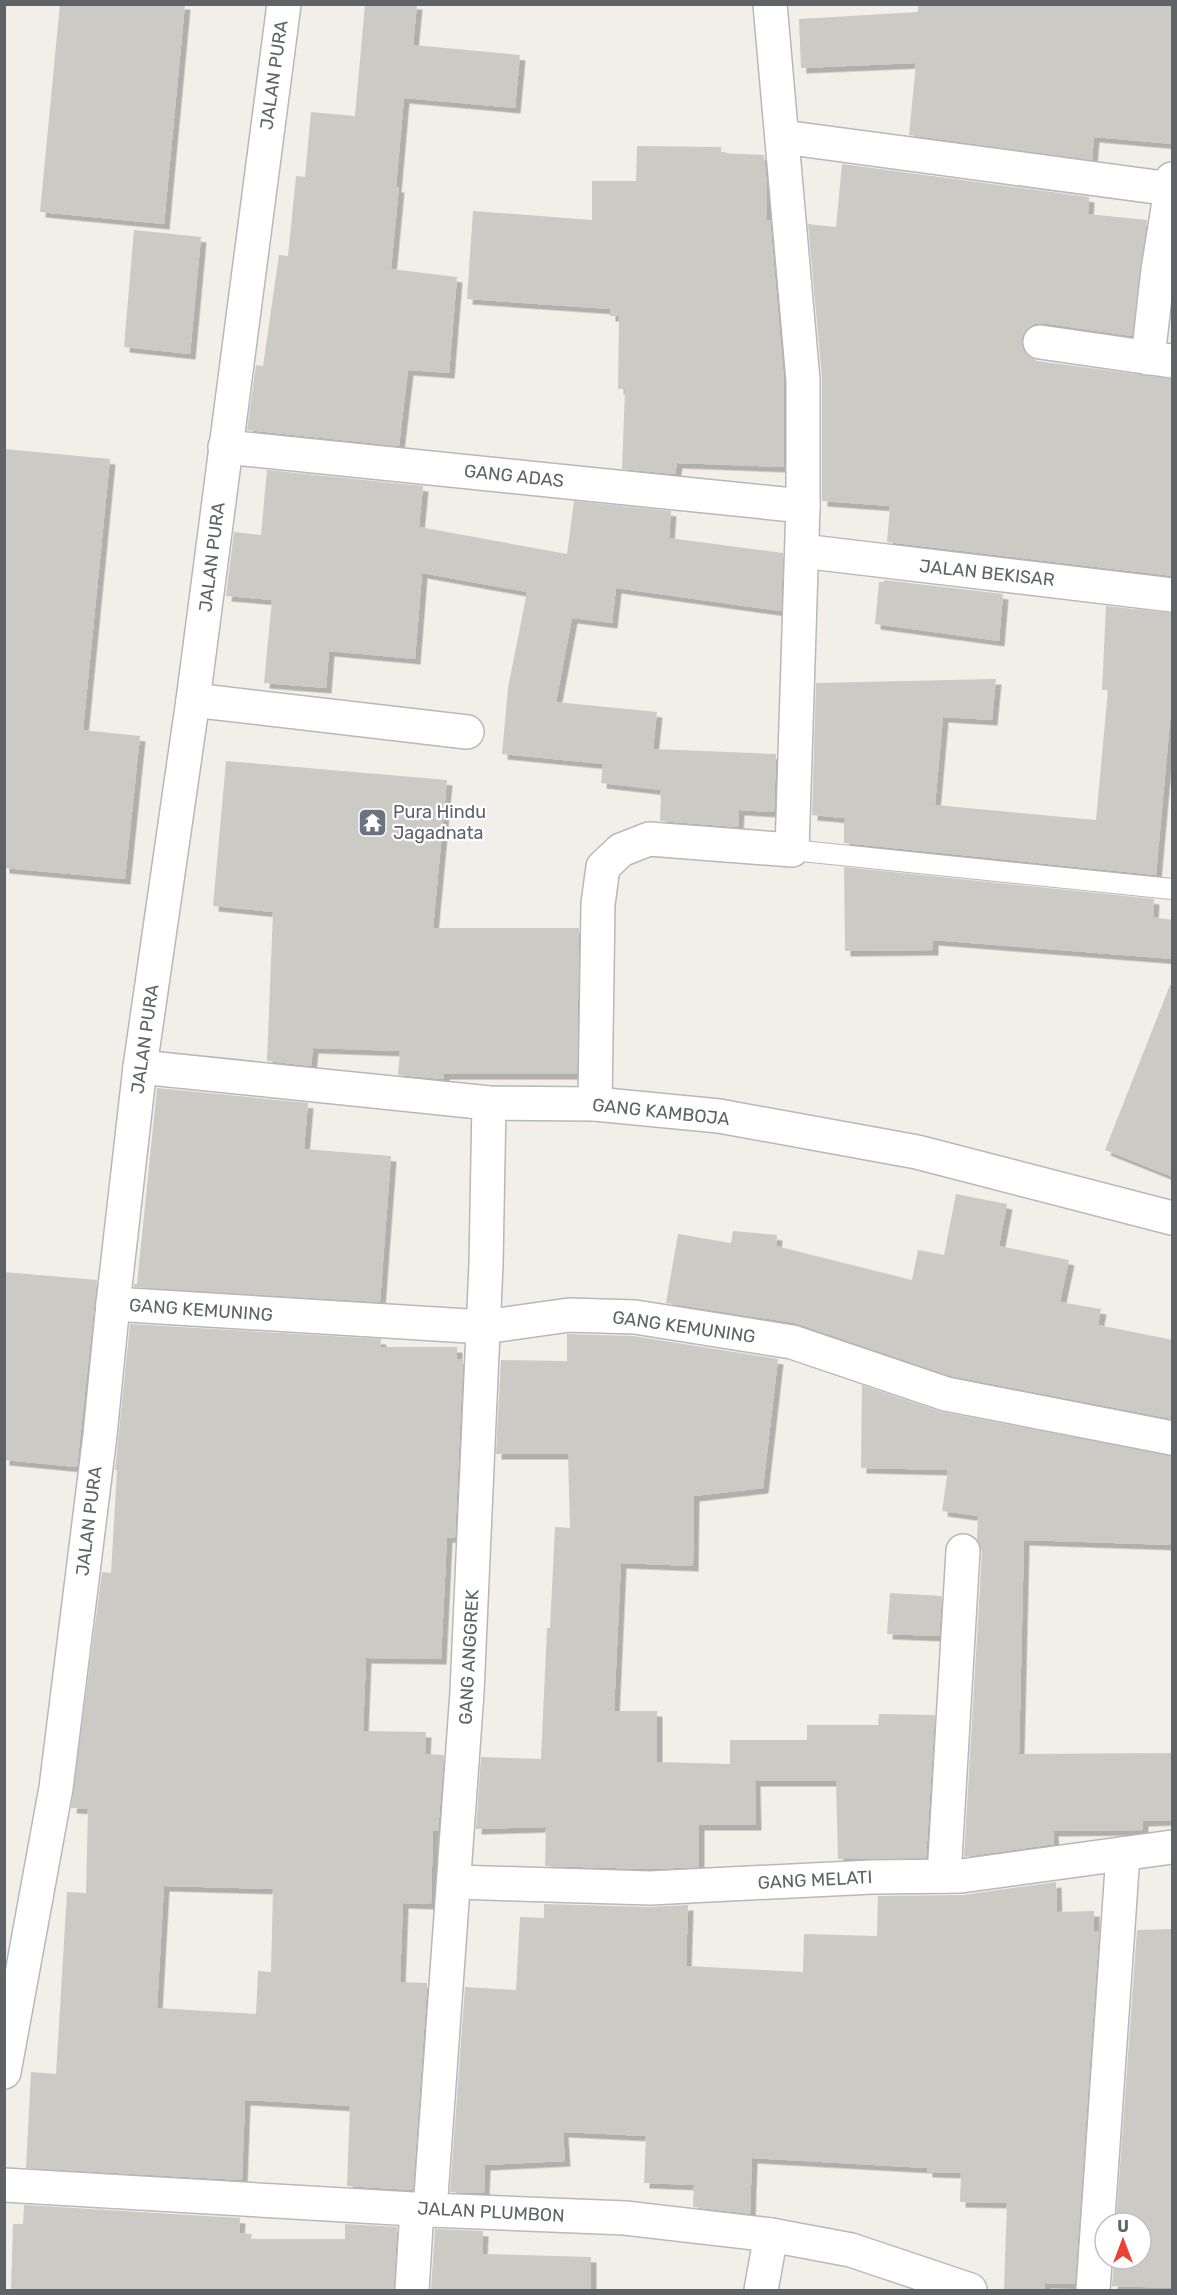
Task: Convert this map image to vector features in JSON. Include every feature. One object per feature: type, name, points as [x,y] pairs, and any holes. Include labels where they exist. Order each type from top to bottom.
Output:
[{"type":"street","name":"JALAN PURA","points":[[4,2072],[56,1788],[100,1435],[140,1067],[194,700],[284,4]]},
{"type":"street","points":[[595,1104],[598,904],[603,867],[621,850],[649,839],[792,850],[802,550],[803,380],[770,4]]},
{"type":"street","points":[[783,137],[1172,184],[1158,270],[1160,359],[1040,342]]},
{"type":"street","name":"GANG ADAS","points":[[225,447],[803,506]]},
{"type":"street","name":"JALAN BEKISAR","points":[[802,550],[1173,595]]},
{"type":"street","points":[[194,700],[467,732]]},
{"type":"street","name":"GANG KAMBOJA","points":[[140,1067],[489,1103],[595,1104],[719,1116],[917,1152],[1173,1218]]},
{"type":"street","name":"GANG ANGGREK","points":[[412,2290],[424,2209],[455,1882],[467,1692],[484,1327],[489,1103]]},
{"type":"street","name":"GANG KEMUNING","points":[[113,1304],[484,1327],[569,1315],[635,1317],[792,1342],[880,1374],[946,1394],[1173,1438]]},
{"type":"street","points":[[944,1876],[963,1551]]},
{"type":"street","name":"GANG MELATI","points":[[455,1882],[650,1887],[961,1876],[1173,1847]]},
{"type":"street","points":[[1093,2290],[1123,1854]]},
{"type":"street","name":"JALAN PLUMBON","points":[[4,2185],[625,2218],[771,2235],[851,2250],[970,2290]]},
{"type":"street","points":[[761,2290],[771,2235]]},
{"type":"lane","points":[[792,850],[1173,889]]},
{"type":"building","points":[[60,4],[185,4],[164,224],[40,212]]},
{"type":"building","points":[[365,4],[417,4],[413,45],[520,55],[515,108],[404,98],[391,269],[457,277],[449,373],[408,370],[399,446],[247,430],[256,365],[263,366],[279,255],[288,256],[296,176],[305,177],[311,112],[355,116]]},
{"type":"building","points":[[918,4],[1173,4],[1173,144],[1094,137],[1092,160],[909,135],[916,63],[801,68],[799,19],[918,12]]},
{"type":"building","points":[[637,146],[721,147],[721,153],[764,155],[767,187],[766,220],[770,220],[784,381],[784,467],[677,463],[675,474],[622,469],[625,389],[618,389],[619,316],[610,316],[610,309],[467,299],[473,211],[592,220],[592,181],[636,181]]},
{"type":"building","points":[[842,164],[1089,197],[1088,214],[1147,220],[1132,336],[1042,323],[1034,324],[1026,330],[1021,340],[1028,356],[1037,361],[1173,379],[1173,576],[887,542],[890,506],[822,501],[822,378],[808,224],[836,227]]},
{"type":"building","points":[[134,230],[201,237],[190,354],[124,347]]},
{"type":"building","points":[[4,449],[110,459],[83,730],[140,736],[125,879],[4,868]]},
{"type":"building","points":[[267,470],[423,486],[419,527],[567,554],[574,501],[671,511],[669,538],[783,553],[781,611],[616,588],[612,623],[572,618],[556,702],[657,712],[653,749],[776,754],[774,812],[739,810],[738,827],[660,821],[661,790],[601,783],[603,764],[502,754],[508,688],[527,592],[422,573],[415,659],[329,651],[326,688],[264,683],[272,600],[226,596],[234,532],[261,535]]},
{"type":"building","points":[[884,580],[1003,594],[999,641],[875,624],[879,582],[884,582]]},
{"type":"building","points":[[1106,606],[1173,613],[1173,688],[1156,875],[844,843],[844,818],[812,815],[816,683],[996,679],[992,720],[943,717],[935,805],[1096,820],[1108,690],[1102,690]]},
{"type":"building","points":[[226,761],[447,780],[433,928],[579,928],[577,1074],[444,1074],[444,1079],[398,1075],[400,1051],[313,1048],[311,1066],[267,1061],[273,912],[213,906]]},
{"type":"building","points":[[844,867],[1154,899],[1153,917],[1173,920],[1173,959],[933,940],[933,950],[845,951]]},
{"type":"building","points":[[1170,985],[1173,986],[1173,1177],[1105,1150]]},
{"type":"building","points":[[157,1088],[308,1103],[304,1149],[391,1156],[380,1302],[134,1287],[134,1284],[137,1284]]},
{"type":"building","points":[[956,1194],[1007,1204],[999,1246],[1069,1260],[1060,1302],[1101,1309],[1098,1325],[1173,1340],[1173,1419],[951,1376],[795,1323],[666,1303],[678,1234],[731,1243],[733,1231],[777,1235],[776,1246],[912,1280],[918,1250],[944,1255]]},
{"type":"building","points":[[4,1272],[97,1280],[77,1467],[4,1460]]},
{"type":"building","points":[[130,1324],[381,1339],[380,1347],[457,1347],[457,1359],[463,1360],[455,1538],[447,1537],[441,1659],[366,1658],[363,1731],[426,1732],[425,1754],[444,1755],[438,1831],[433,1831],[431,1904],[403,1903],[400,1982],[427,1983],[413,2190],[347,2186],[350,2106],[245,2100],[242,2180],[26,2168],[31,2072],[56,2074],[67,1892],[86,1893],[88,1809],[71,1808],[102,1572],[111,1573],[117,1470],[115,1470]],"holes":[[[164,1886],[273,1889],[271,1972],[258,1971],[256,2014],[157,2008]]]},
{"type":"building","points":[[567,1334],[633,1336],[778,1359],[763,1488],[694,1496],[693,1566],[621,1563],[614,1711],[657,1711],[657,1762],[730,1764],[730,1740],[807,1740],[807,1725],[878,1725],[879,1714],[935,1715],[926,1858],[838,1859],[836,1781],[755,1781],[756,1825],[699,1825],[699,1867],[650,1869],[545,1866],[546,1827],[476,1829],[481,1757],[541,1759],[547,1628],[550,1628],[555,1527],[570,1528],[568,1454],[496,1454],[501,1360],[567,1361]]},
{"type":"building","points":[[862,1385],[942,1412],[1173,1456],[1173,1545],[1024,1540],[1019,1754],[1173,1753],[1173,1820],[1143,1821],[1143,1830],[1053,1831],[1054,1844],[964,1857],[982,1552],[977,1540],[978,1516],[942,1511],[948,1470],[861,1468]]},
{"type":"building","points":[[890,1593],[942,1596],[939,1636],[887,1634]]},
{"type":"building","points":[[1056,1882],[1057,1912],[1094,1911],[1094,1931],[1099,1931],[1075,2284],[1045,2283],[1044,2290],[1004,2290],[1007,2203],[960,2202],[961,2173],[927,2172],[927,2168],[752,2158],[750,2214],[693,2207],[694,2185],[644,2183],[646,2136],[563,2132],[565,2161],[485,2165],[484,2193],[450,2192],[465,1987],[516,1990],[520,1917],[544,1918],[544,1904],[649,1907],[688,1905],[686,1966],[803,1972],[804,1934],[877,1936],[878,1896],[963,1895]]},
{"type":"building","points":[[1173,1929],[1173,2288],[1112,2286],[1113,2271],[1153,2271],[1153,2211],[1117,2211],[1137,1930]]},
{"type":"building","points":[[24,2205],[240,2218],[239,2233],[252,2234],[251,2239],[345,2239],[345,2224],[397,2227],[394,2290],[11,2290],[13,2224],[23,2224]]},
{"type":"building","points":[[435,2229],[483,2231],[482,2254],[591,2257],[591,2290],[431,2290]]},
{"type":"place","name":"Pura Hindu Jagadnata","points":[[372,822]]}]
